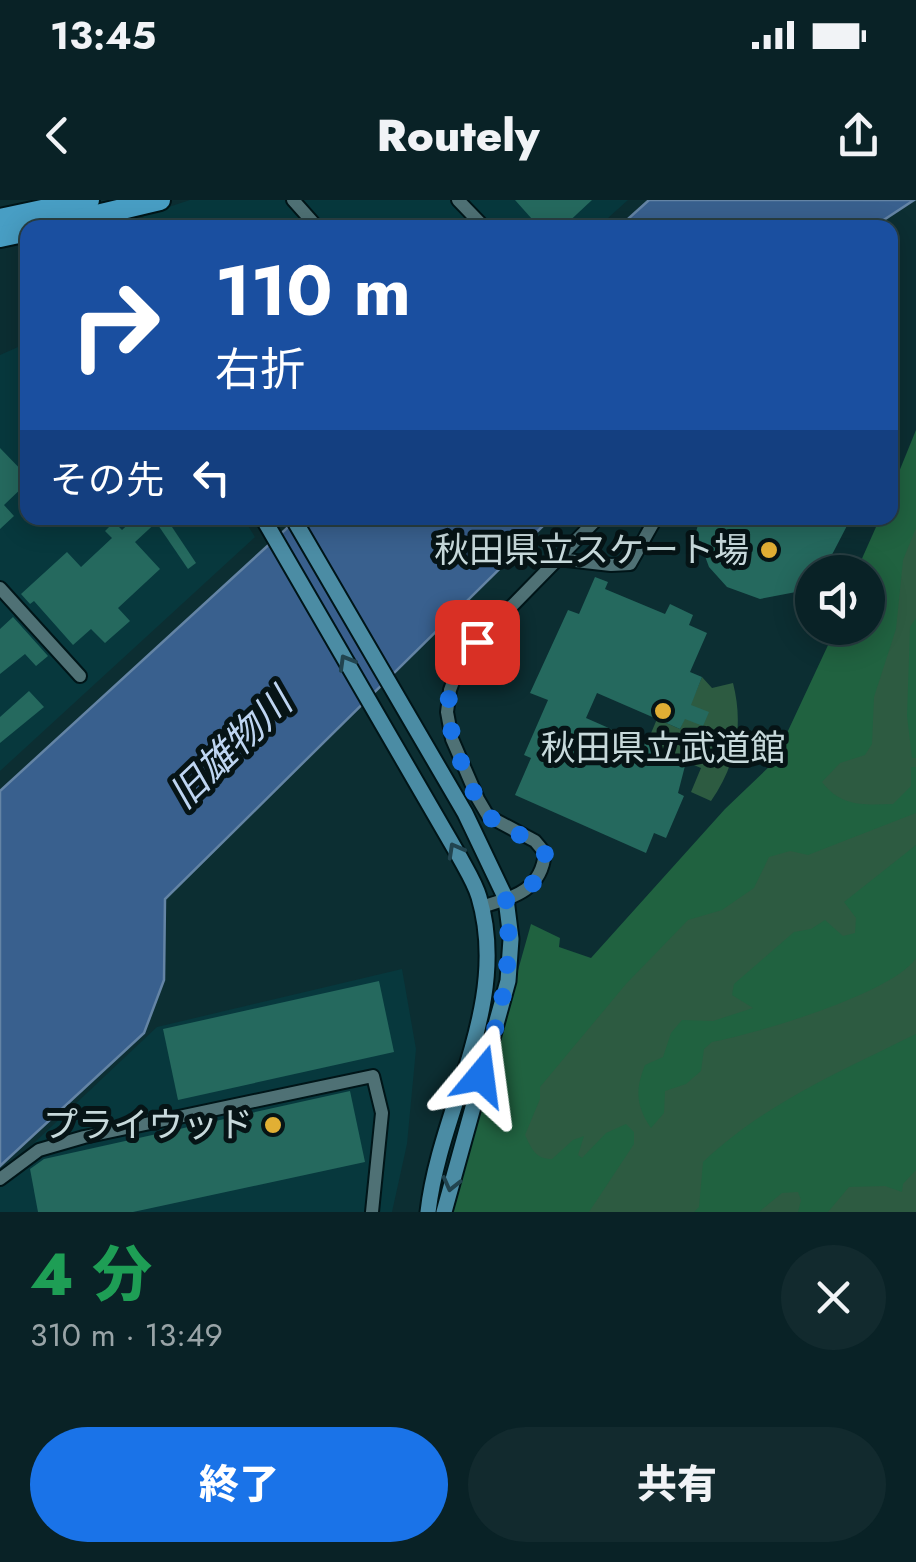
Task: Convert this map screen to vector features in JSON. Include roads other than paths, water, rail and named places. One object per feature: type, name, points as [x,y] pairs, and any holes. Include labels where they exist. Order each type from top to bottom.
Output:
[{"type":"highway","points":[[75,220],[160,200]]},
{"type":"highway","points":[[0,219],[100,214]]},
{"type":"main road","points":[[267,525],[460,856],[481,907],[488,958],[482,1010],[428,1212]]},
{"type":"main road","points":[[297,525],[465,814],[506,899],[511,939],[508,982],[444,1212]]},
{"type":"street","points":[[293,200],[311,220]]},
{"type":"street","points":[[458,200],[477,220]]},
{"type":"street","points":[[481,907],[523,894],[543,873],[545,853],[535,842],[488,816],[478,800],[452,739],[447,712],[450,690],[462,658],[591,525]]},
{"type":"street","points":[[558,559],[610,566],[630,564],[652,525]]},
{"type":"street","points":[[0,588],[80,676]]},
{"type":"street","points":[[0,1180],[40,1150],[84,1137],[373,1076],[382,1112],[372,1212]]},
{"type":"water","points":[[649,200],[914,200],[884,220],[627,220]]},
{"type":"water","name":"旧雄物川","points":[[290,525],[544,525],[165,899],[164,980],[144,1033],[0,1166],[0,791]]},
{"type":"place","name":"秋田県立スケート場","points":[[769,550]]},
{"type":"place","name":"秋田県立武道館","points":[[663,711]]},
{"type":"place","name":"プライウッド","points":[[273,1125]]}]
